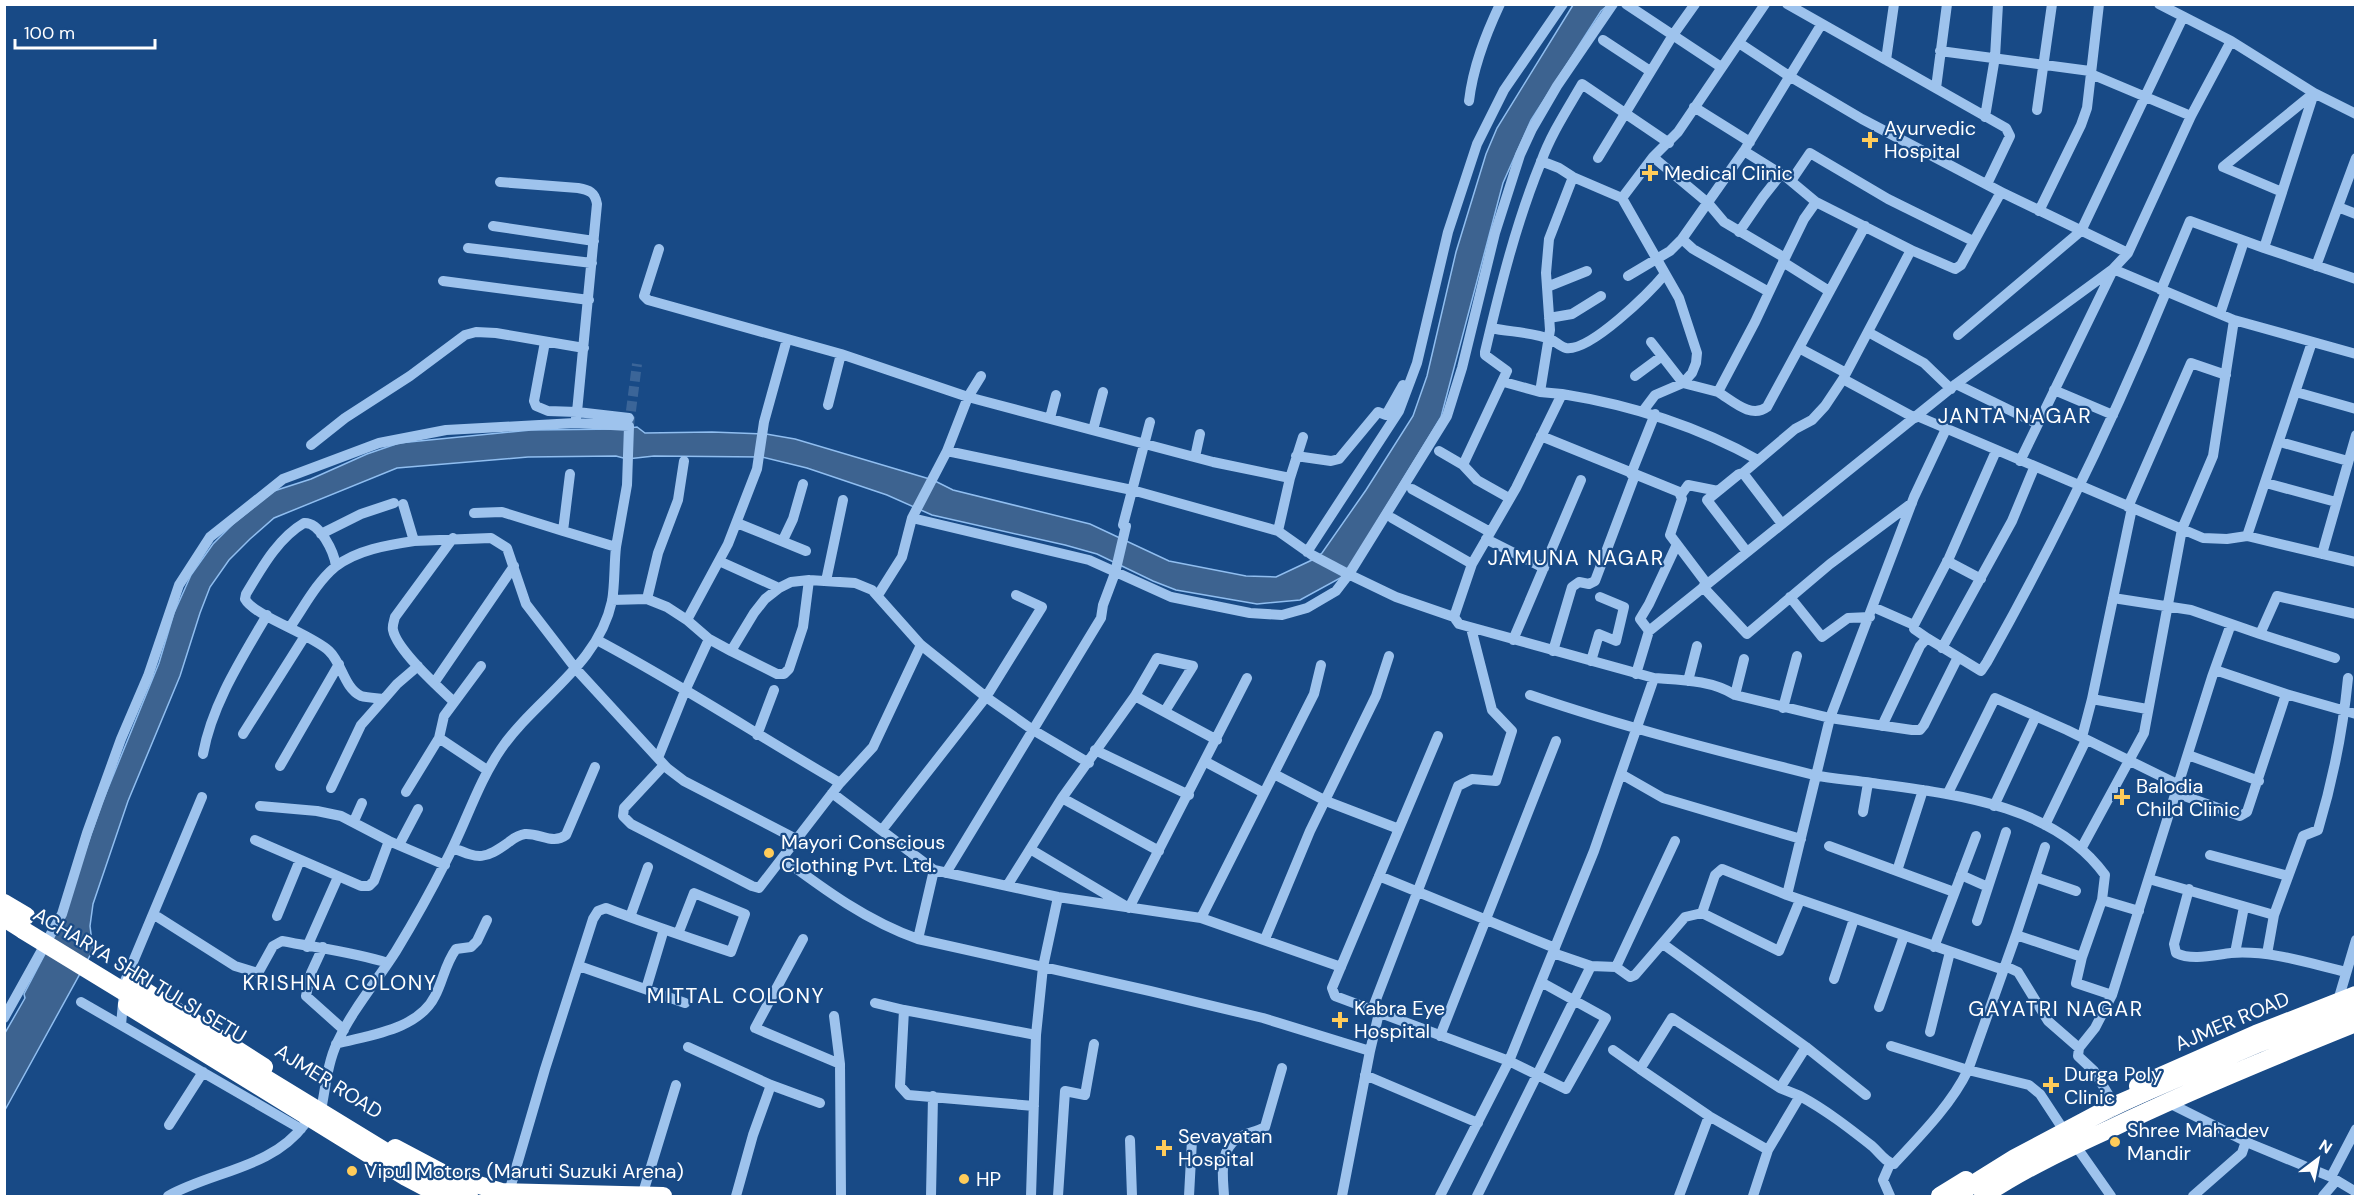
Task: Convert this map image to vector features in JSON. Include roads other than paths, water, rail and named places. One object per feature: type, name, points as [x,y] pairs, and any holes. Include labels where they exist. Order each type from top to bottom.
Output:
[{"type":"highway","name":"AJMER ROAD","points":[[4,903],[131,982],[311,1117],[477,1186],[509,1192],[663,1197]]},
{"type":"highway","name":"AJMER ROAD","points":[[8,927],[127,1005],[442,1197]]},
{"type":"highway","name":"ACHARYA SHRI TULSI SETU","points":[[8,927],[440,1185],[469,1197]]},
{"type":"highway","name":"AJMER ROAD","points":[[1940,1197],[2111,1099],[2245,1039],[2355,995]]},
{"type":"highway","points":[[1954,1197],[2015,1158],[2113,1106],[2259,1043],[2355,1006]]},
{"type":"highway","points":[[1998,1197],[2078,1149],[2173,1105],[2351,1029]]},
{"type":"highway","points":[[1983,1197],[2000,1185],[2128,1119],[2351,1029]]},
{"type":"street","points":[[1469,102],[1472,76],[1500,4]]},
{"type":"street","points":[[1309,553],[1399,411],[1417,363],[1448,232],[1477,144],[1504,90],[1563,4]]},
{"type":"street","points":[[912,518],[1089,560],[1171,597],[1250,613],[1275,615],[1299,612],[1336,591],[1447,416],[1462,368],[1495,233],[1520,155],[1557,86],[1613,4]]},
{"type":"street","points":[[1626,4],[1721,67]]},
{"type":"street","points":[[1598,158],[1650,71],[1695,4]]},
{"type":"street","points":[[1622,198],[1653,157],[1669,143],[1765,4]]},
{"type":"street","points":[[1787,4],[2006,128],[2010,136],[1987,184]]},
{"type":"street","points":[[1886,60],[1894,4]]},
{"type":"street","points":[[1936,88],[1947,4]]},
{"type":"street","points":[[1984,117],[1995,57],[1998,4]]},
{"type":"street","points":[[2037,110],[2052,4]]},
{"type":"street","points":[[2039,211],[2087,108],[2099,4]]},
{"type":"street","points":[[2160,4],[2230,41],[2313,93],[2355,114]]},
{"type":"street","points":[[1958,335],[2081,231],[2183,17]]},
{"type":"street","points":[[1628,276],[1670,251],[1682,239],[1747,146],[1821,25]]},
{"type":"street","points":[[1603,40],[1650,71]]},
{"type":"street","points":[[1636,674],[1649,631],[1954,387],[2113,269],[2128,253],[2191,116],[2230,41]]},
{"type":"street","points":[[1739,43],[1862,119],[2001,192],[2128,253]]},
{"type":"street","points":[[1940,51],[1995,57],[2091,73],[2191,116]]},
{"type":"street","points":[[1463,465],[1504,382],[1506,369],[1485,355],[1521,217],[1554,132],[1582,84],[1669,143]]},
{"type":"street","points":[[2264,248],[2313,93]]},
{"type":"street","points":[[2282,192],[2223,167],[2313,93]]},
{"type":"street","points":[[1695,107],[1816,202],[1911,250],[1955,269],[1961,265],[2001,192]]},
{"type":"street","points":[[1791,181],[1810,153],[1888,199],[1973,241]]},
{"type":"street","points":[[1653,157],[1708,203],[1724,222],[1829,291]]},
{"type":"street","points":[[2316,266],[2355,158]]},
{"type":"street","points":[[1541,161],[1622,198],[1679,298],[1696,353],[1696,363],[1692,373],[1683,382],[1655,395],[1633,475],[1595,581],[1589,584],[1579,582],[1572,587],[1553,651]]},
{"type":"street","points":[[1740,232],[1763,196],[1781,174]]},
{"type":"street","points":[[1540,392],[1549,339],[1547,287],[1549,239],[1573,177]]},
{"type":"street","points":[[500,182],[578,188],[590,191],[596,196],[589,300],[576,417]]},
{"type":"street","points":[[1718,392],[1804,219],[1816,202]]},
{"type":"street","points":[[2338,207],[2355,214]]},
{"type":"street","points":[[1996,452],[1947,561],[1914,625],[1914,629],[1927,638],[1981,671],[2026,592],[2113,415],[2190,221],[2355,279]]},
{"type":"street","points":[[493,226],[594,241]]},
{"type":"street","points":[[1651,342],[1683,382],[1718,392],[1751,412],[1760,412],[1767,407],[1864,226]]},
{"type":"street","points":[[1682,239],[1693,249],[1769,292]]},
{"type":"street","points":[[2220,314],[2244,241]]},
{"type":"street","points":[[468,248],[592,263]]},
{"type":"street","points":[[659,249],[644,296],[648,300],[841,354],[968,397],[1195,457],[1290,478]]},
{"type":"street","points":[[1747,552],[1707,500],[1795,429],[1812,420],[1825,406],[1844,376],[1911,250]]},
{"type":"street","points":[[2113,269],[2234,320],[2355,354]]},
{"type":"street","points":[[2020,461],[2113,269]]},
{"type":"street","points":[[1547,287],[1587,271]]},
{"type":"street","points":[[1491,328],[1549,339],[1566,348],[1576,347],[1603,331],[1628,312],[1665,274]]},
{"type":"street","points":[[443,281],[589,300]]},
{"type":"street","points":[[1549,318],[1572,314],[1600,296]]},
{"type":"street","points":[[2081,849],[2144,733],[2182,529],[2213,456],[2234,320]]},
{"type":"street","points":[[1868,332],[1924,363],[1954,387],[2038,424]]},
{"type":"street","points":[[311,445],[345,418],[410,376],[465,334],[496,333],[584,348]]},
{"type":"street","points":[[687,620],[737,523],[757,470],[764,422],[787,339]]},
{"type":"street","points":[[168,1197],[266,1157],[283,1147],[311,1117],[336,1044],[388,963],[445,865],[487,770],[513,734],[576,669],[597,640],[612,600],[616,547],[629,463],[629,422],[576,417],[536,406],[534,401],[545,342]]},
{"type":"street","points":[[2247,536],[2312,342]]},
{"type":"street","points":[[1799,348],[1916,417],[2203,538],[2227,539],[2247,536],[2355,562]]},
{"type":"street","points":[[828,405],[841,354]]},
{"type":"street","points":[[1635,376],[1662,356]]},
{"type":"street","points":[[2045,825],[2084,739],[2130,508],[2191,363],[2226,375]]},
{"type":"street","points":[[878,595],[902,557],[912,518],[947,451],[968,397],[981,376]]},
{"type":"street","points":[[1504,382],[1540,392],[1562,394],[1649,412],[1735,447],[1758,460]]},
{"type":"street","points":[[1296,456],[1331,461],[1339,459],[1378,412],[1386,415],[1403,385]]},
{"type":"street","points":[[2054,390],[2113,415]]},
{"type":"street","points":[[1093,430],[1103,392]]},
{"type":"street","points":[[2296,392],[2355,409]]},
{"type":"street","points":[[1454,617],[1472,564],[1516,488],[1562,394]]},
{"type":"street","points":[[1050,418],[1056,395]]},
{"type":"street","points":[[4,1018],[62,914],[87,833],[121,740],[148,676],[178,585],[210,537],[283,479],[380,443],[446,430],[576,417]]},
{"type":"street","points":[[918,939],[940,872],[1033,730],[1101,618],[1103,605],[1115,573],[1132,490],[1150,422]]},
{"type":"street","points":[[1787,895],[1830,718],[1912,503],[1946,429]]},
{"type":"street","points":[[1195,457],[1200,434]]},
{"type":"street","points":[[2322,554],[2355,435]]},
{"type":"street","points":[[1541,436],[1681,495]]},
{"type":"street","points":[[1278,531],[1290,478],[1303,437]]},
{"type":"street","points":[[2280,442],[2348,461]]},
{"type":"street","points":[[947,451],[1132,490],[1278,531],[1309,553],[1347,573],[1396,597],[1454,617],[1458,624],[1636,674],[1725,688],[1735,695],[1830,718],[1912,730],[1922,728],[1958,657]]},
{"type":"street","points":[[1439,451],[1463,465],[1477,480],[1509,498]]},
{"type":"street","points":[[647,599],[658,553],[678,500],[684,461]]},
{"type":"street","points":[[1942,648],[2012,521],[2034,468]]},
{"type":"street","points":[[1743,473],[1782,524]]},
{"type":"street","points":[[563,531],[570,474]]},
{"type":"street","points":[[1513,640],[1581,480]]},
{"type":"street","points":[[2266,483],[2336,502]]},
{"type":"street","points":[[783,540],[793,519],[803,484]]},
{"type":"street","points":[[1718,491],[1688,485],[1681,495],[1682,499],[1670,535],[1705,586],[1746,634],[1830,564],[1912,503]]},
{"type":"street","points":[[1412,489],[1544,568]]},
{"type":"street","points":[[826,581],[843,500]]},
{"type":"street","points":[[321,534],[361,514],[399,504],[414,540]]},
{"type":"street","points":[[474,513],[502,512],[616,547]]},
{"type":"street","points":[[1392,518],[1472,564]]},
{"type":"street","points":[[336,566],[334,555],[321,534],[314,525],[304,523],[280,545],[267,561],[245,599],[248,604],[328,651],[339,664],[352,690],[362,696],[384,699]]},
{"type":"street","points":[[737,523],[806,551]]},
{"type":"street","points":[[453,538],[395,617],[392,629],[398,642],[418,666],[453,701]]},
{"type":"street","points":[[290,627],[324,579],[336,566],[348,559],[382,547],[414,540],[491,538],[507,548],[526,604],[576,669],[661,762],[684,781],[796,839]]},
{"type":"street","points":[[1649,631],[1640,619],[1677,544]]},
{"type":"street","points":[[719,561],[779,588]]},
{"type":"street","points":[[1947,561],[1981,579]]},
{"type":"street","points":[[434,683],[514,566]]},
{"type":"street","points":[[612,600],[647,599],[667,607],[709,639],[777,674],[784,674],[789,669],[803,627],[809,580]]},
{"type":"street","points":[[731,651],[754,613],[765,599],[779,588],[791,582],[809,580],[855,583],[878,595],[921,645],[986,697],[1033,730],[1089,763]]},
{"type":"street","points":[[882,830],[986,697],[1042,607],[1016,595]]},
{"type":"street","points":[[2260,634],[2277,596],[2355,614]]},
{"type":"street","points":[[1591,661],[1599,634],[1616,641],[1624,607],[1600,597]]},
{"type":"street","points":[[1790,597],[1822,637],[1848,618],[1872,610],[1914,625]]},
{"type":"street","points":[[2113,598],[2191,610],[2335,658]]},
{"type":"street","points":[[202,754],[205,740],[230,681],[267,615]]},
{"type":"street","points":[[2111,1099],[2094,1071],[2078,1056],[2079,1048],[2095,1028],[2112,995],[2231,624]]},
{"type":"street","points":[[1342,1197],[1376,1012],[1418,891],[1458,786],[1472,779],[1496,781],[1512,731],[1492,710],[1471,628]]},
{"type":"street","points":[[243,734],[305,636]]},
{"type":"street","points":[[1881,726],[1920,646],[1927,638]]},
{"type":"street","points":[[709,639],[685,691],[661,762],[624,807],[623,816],[631,824],[759,888],[840,783],[873,747],[921,645]]},
{"type":"street","points":[[597,640],[840,783]]},
{"type":"street","points":[[1688,681],[1696,646]]},
{"type":"street","points":[[1265,939],[1310,831],[1376,696],[1389,656]]},
{"type":"street","points":[[1783,708],[1797,656]]},
{"type":"street","points":[[1007,886],[1062,798],[1135,696],[1157,658],[1193,666],[1165,711]]},
{"type":"street","points":[[1735,695],[1744,659]]},
{"type":"street","points":[[280,766],[339,664]]},
{"type":"street","points":[[1201,918],[1314,694],[1321,665]]},
{"type":"street","points":[[331,788],[361,725],[396,684],[418,666]]},
{"type":"street","points":[[406,792],[439,738],[444,716],[481,666]]},
{"type":"street","points":[[2215,670],[2350,713]]},
{"type":"street","points":[[1129,908],[1248,678]]},
{"type":"street","points":[[1440,1197],[1509,1061],[1594,850],[1654,678]]},
{"type":"street","points":[[2267,954],[2274,915],[2303,836],[2318,830],[2350,713],[2348,678]]},
{"type":"street","points":[[757,735],[774,690]]},
{"type":"street","points":[[1530,694],[1600,719],[1817,776],[1948,794],[1994,806],[2045,825],[2075,842],[2094,860],[2105,875],[2102,900],[2082,957],[2076,983],[2112,995]]},
{"type":"street","points":[[1948,794],[1995,698],[2128,760],[2177,789],[2240,816],[2250,807],[2286,694]]},
{"type":"street","points":[[1135,696],[1217,740]]},
{"type":"street","points":[[2092,699],[2147,709]]},
{"type":"street","points":[[1994,806],[2036,716]]},
{"type":"street","points":[[1438,736],[1332,988],[1335,996],[1509,1061],[1566,1089],[1606,1018],[1541,982]]},
{"type":"street","points":[[439,738],[487,770]]},
{"type":"street","points":[[1440,1036],[1556,741]]},
{"type":"street","points":[[1095,750],[1189,795]]},
{"type":"street","points":[[2188,755],[2259,781]]},
{"type":"street","points":[[1206,762],[1264,793]]},
{"type":"street","points":[[453,848],[483,858],[517,836],[535,834],[552,840],[560,839],[566,835],[595,767]]},
{"type":"street","points":[[1274,774],[1326,801],[1399,829]]},
{"type":"street","points":[[1621,774],[1663,798],[1801,838]]},
{"type":"street","points":[[1863,812],[1868,783]]},
{"type":"street","points":[[1897,871],[1923,790]]},
{"type":"street","points":[[832,793],[940,872],[1058,897],[1201,918],[1341,967]]},
{"type":"street","points":[[121,1025],[125,981],[202,796]]},
{"type":"street","points":[[1062,798],[1159,851]]},
{"type":"street","points":[[354,821],[362,803]]},
{"type":"street","points":[[261,806],[317,811],[341,816],[394,843],[445,865]]},
{"type":"street","points":[[255,840],[338,878],[361,886],[369,886],[374,881],[394,843],[418,809]]},
{"type":"street","points":[[1977,921],[2006,832]]},
{"type":"street","points":[[1934,947],[1976,836]]},
{"type":"street","points":[[1616,967],[1675,842]]},
{"type":"street","points":[[1828,846],[1954,892]]},
{"type":"street","points":[[1890,1164],[1894,1164],[1926,1130],[1968,1070],[2045,847]]},
{"type":"street","points":[[1030,849],[1129,908]]},
{"type":"street","points":[[2210,855],[2288,876]]},
{"type":"street","points":[[782,858],[861,914],[895,931],[918,939],[1263,1018],[1370,1052]]},
{"type":"street","points":[[277,916],[300,860]]},
{"type":"street","points":[[630,917],[648,867]]},
{"type":"street","points":[[1702,913],[1716,875],[1722,869],[1800,900],[1934,947],[2018,972],[2048,1021],[2079,1048]]},
{"type":"street","points":[[1961,875],[1988,887]]},
{"type":"street","points":[[1379,876],[1485,919],[1591,966],[1616,967],[1630,977],[1635,975],[1685,917],[1702,913],[1779,951],[1800,900]]},
{"type":"street","points":[[2035,877],[2076,891]]},
{"type":"street","points":[[307,947],[338,878]]},
{"type":"street","points":[[2149,879],[2274,915]]},
{"type":"street","points":[[2190,889],[2174,944],[2175,951],[2188,957],[2235,953],[2267,954],[2346,972]]},
{"type":"street","points":[[509,1192],[545,1069],[593,919],[598,911],[606,908],[630,917],[678,934],[730,952],[745,914],[694,893],[678,934]]},
{"type":"street","points":[[1031,1197],[1036,1035],[1043,967],[1058,897]]},
{"type":"street","points":[[2102,900],[2139,911]]},
{"type":"street","points":[[2235,953],[2244,907]]},
{"type":"street","points":[[153,914],[235,966],[258,973],[273,946],[282,941],[307,947],[323,947],[355,953],[388,963]]},
{"type":"street","points":[[1834,980],[1854,919]]},
{"type":"street","points":[[336,1044],[387,1030],[411,1020],[427,1009],[436,995],[449,958],[456,949],[471,947],[477,941],[487,920]]},
{"type":"street","points":[[646,989],[664,929]]},
{"type":"street","points":[[1879,1007],[1904,936]]},
{"type":"street","points":[[2016,936],[2082,957]]},
{"type":"street","points":[[803,939],[755,1029],[840,1064]]},
{"type":"street","points":[[2351,1029],[2336,1003],[2355,940]]},
{"type":"street","points":[[1663,944],[1806,1047],[1866,1095]]},
{"type":"street","points":[[323,947],[311,973],[306,996],[344,1030]]},
{"type":"street","points":[[1930,1032],[1950,952]]},
{"type":"street","points":[[579,966],[685,1003]]},
{"type":"street","points":[[1477,1197],[1591,966]]},
{"type":"street","points":[[81,1002],[203,1072],[311,1117]]},
{"type":"street","points":[[875,1003],[1036,1035]]},
{"type":"street","points":[[904,1010],[900,1086],[908,1095],[1034,1106]]},
{"type":"street","points":[[834,1016],[840,1064],[841,1197]]},
{"type":"street","points":[[1640,1069],[1672,1018],[1780,1088],[1816,1105],[1875,1148],[1890,1164]]},
{"type":"street","points":[[1058,1197],[1065,1091],[1085,1095],[1094,1044]]},
{"type":"street","points":[[1891,1046],[1968,1070],[2029,1085],[2040,1094],[2061,1126]]},
{"type":"street","points":[[688,1047],[771,1085],[820,1103]]},
{"type":"street","points":[[1780,1088],[1806,1047]]},
{"type":"street","points":[[1613,1050],[1708,1116],[1768,1150]]},
{"type":"street","points":[[1224,1197],[1223,1159],[1227,1147],[1236,1139],[1265,1127],[1282,1068]]},
{"type":"street","points":[[169,1125],[203,1072]]},
{"type":"street","points":[[1365,1075],[1478,1123]]},
{"type":"street","points":[[642,1196],[676,1085]]},
{"type":"street","points":[[736,1197],[753,1135],[771,1085]]},
{"type":"street","points":[[931,1197],[933,1096]]},
{"type":"street","points":[[1753,1197],[1768,1150],[1800,1096]]},
{"type":"street","points":[[2173,1105],[2246,1142],[2355,1192]]},
{"type":"street","points":[[1679,1197],[1708,1116]]},
{"type":"street","points":[[2323,1197],[2333,1180],[2355,1129]]},
{"type":"street","points":[[1130,1140],[1132,1197]]},
{"type":"street","points":[[1189,1197],[1192,1140]]},
{"type":"street","points":[[2193,1197],[2242,1153],[2246,1142]]},
{"type":"street","points":[[2078,1149],[2111,1197]]},
{"type":"street","points":[[1890,1164],[1883,1180],[1890,1197]]},
{"type":"water","points":[[1573,5],[1608,5],[1601,11],[1531,120],[1503,183],[1441,417],[1344,576],[1300,600],[1257,604],[1176,590],[1097,554],[932,515],[887,495],[807,468],[762,457],[654,456],[627,459],[616,456],[528,457],[397,468],[274,518],[229,560],[210,587],[180,676],[128,801],[93,904],[90,926],[93,950],[5,1110],[5,1033],[25,998],[24,994],[58,929],[102,803],[159,663],[174,613],[191,575],[213,544],[233,524],[274,491],[311,479],[367,454],[399,443],[531,430],[637,427],[645,433],[766,434],[795,439],[933,480],[953,490],[1090,524],[1169,561],[1246,576],[1276,577],[1322,553],[1413,416],[1427,376],[1456,252],[1486,154],[1497,128]]},
{"type":"tunnel","points":[[629,426],[637,364]]},
{"type":"railway","points":[[1964,1196],[2058,1142],[2155,1094],[2356,1011]]},
{"type":"place","name":"Ayurvedic Hospital","points":[[1870,140]]},
{"type":"place","name":"Medical Clinic","points":[[1650,173]]},
{"type":"place","name":"Balodia Child Clinic","points":[[2122,797]]},
{"type":"place","name":"Mayori Conscious Clothing Pvt. Ltd.","points":[[769,853]]},
{"type":"place","name":"Kabra Eye Hospital","points":[[1340,1020]]},
{"type":"place","name":"Durga Poly Clinic","points":[[2051,1085]]},
{"type":"place","name":"Shree Mahadev Mandir","points":[[2115,1142]]},
{"type":"place","name":"Sevayatan Hospital","points":[[1164,1148]]},
{"type":"place","name":"Vipul Motors (Maruti Suzuki Arena)","points":[[352,1171]]},
{"type":"place","name":"HP","points":[[964,1179]]},
{"type":"district","name":"JANTA NAGAR","points":[[2015,416]]},
{"type":"district","name":"JAMUNA NAGAR","points":[[1576,558]]},
{"type":"district","name":"KRISHNA COLONY","points":[[340,983]]},
{"type":"district","name":"MITTAL COLONY","points":[[736,996]]},
{"type":"district","name":"GAYATRI NAGAR","points":[[2056,1009]]}]
